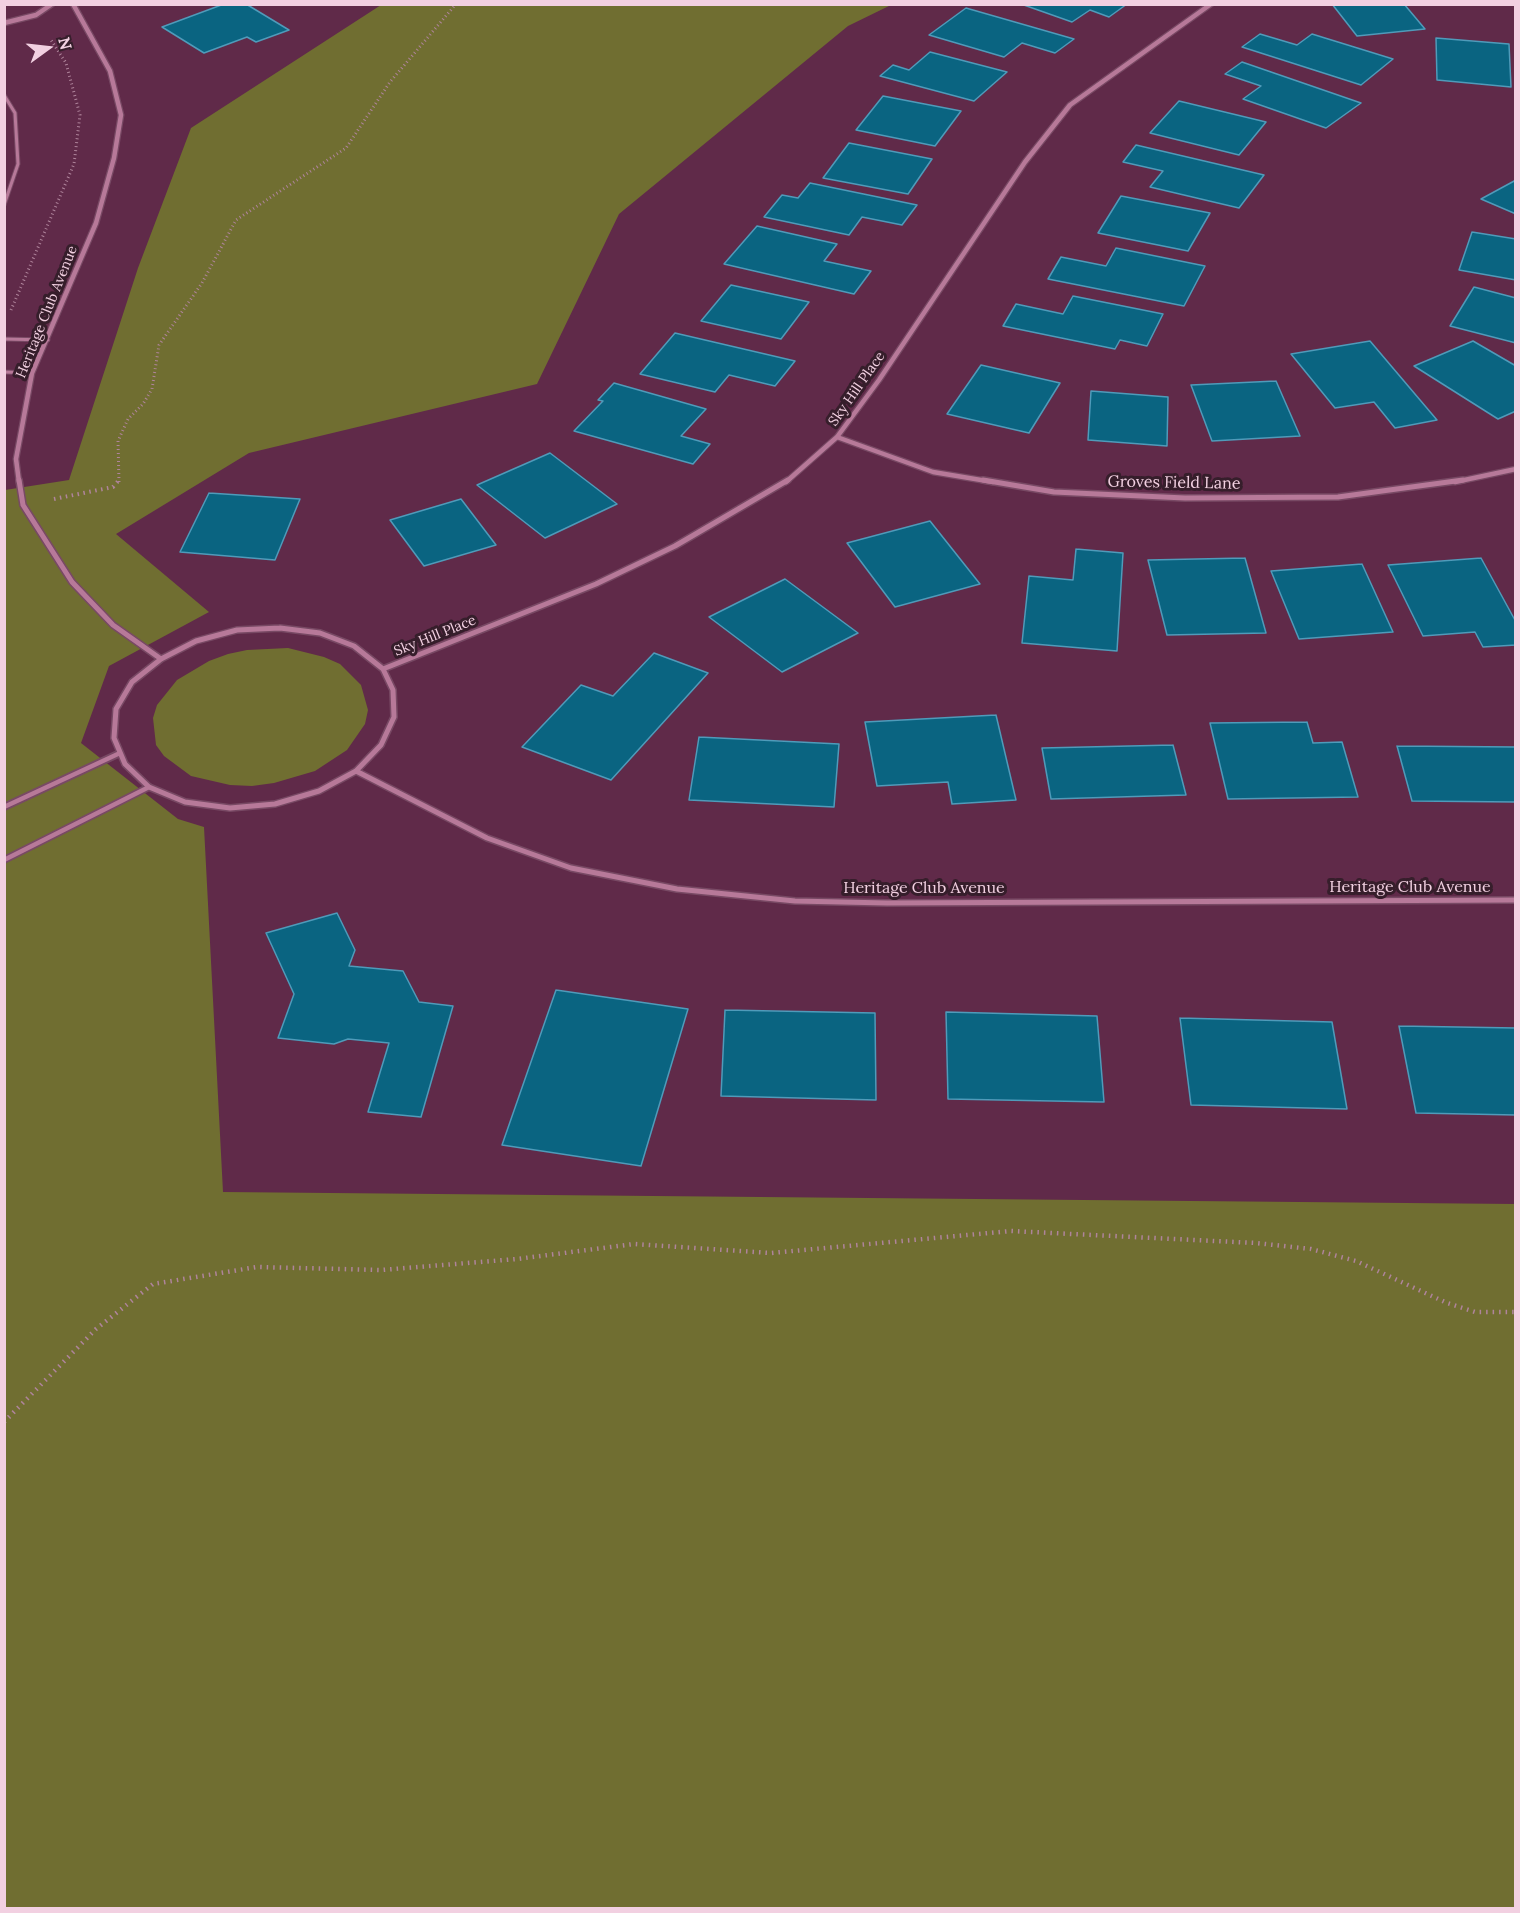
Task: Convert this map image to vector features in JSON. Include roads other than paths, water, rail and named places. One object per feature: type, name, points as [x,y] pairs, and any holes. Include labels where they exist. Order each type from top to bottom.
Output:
[{"type":"street","points":[[4,23],[36,15],[52,4]]},
{"type":"street","name":"Heritage Club Avenue","points":[[73,4],[110,71],[121,115],[114,158],[96,223],[32,373],[16,459],[23,505],[72,582],[113,625],[161,658]]},
{"type":"street","name":"Sky Hill Place","points":[[383,669],[596,584],[675,546],[786,482],[837,437],[879,380],[1025,162],[1070,105],[1210,4]]},
{"type":"street","name":"Groves Field Lane","points":[[837,437],[933,472],[1054,492],[1185,498],[1338,497],[1450,483],[1515,469]]},
{"type":"street","points":[[280,628],[320,633],[354,646],[383,669],[393,690],[394,717],[381,745],[356,771],[319,791],[286,801],[230,808],[185,801],[149,787],[125,764],[114,738],[116,709],[132,682],[161,658],[196,641],[237,630],[280,628]]},
{"type":"street","name":"Heritage Club Avenue","points":[[356,771],[487,838],[571,868],[677,889],[795,901],[887,903],[1515,900]]},
{"type":"lane","points":[[4,95],[15,113],[18,164],[4,205]]},
{"type":"lane","points":[[4,339],[48,339]]},
{"type":"lane","points":[[4,372],[32,373]]},
{"type":"lane","points":[[4,807],[120,753]]},
{"type":"lane","points":[[4,860],[149,787]]}]
